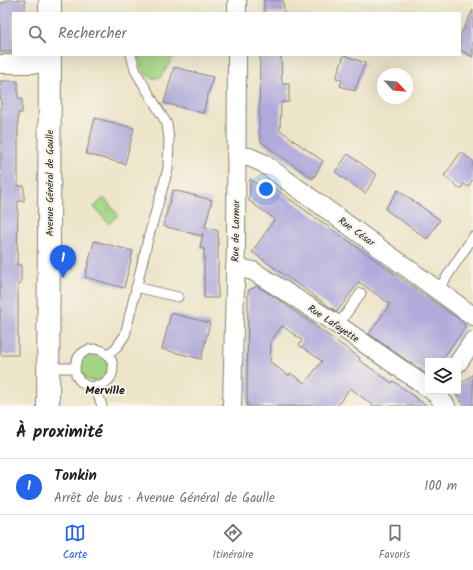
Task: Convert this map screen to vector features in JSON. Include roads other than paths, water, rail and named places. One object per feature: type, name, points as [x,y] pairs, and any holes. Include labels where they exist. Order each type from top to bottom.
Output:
[{"type":"main road","points":[[50,0],[50,12]]},
{"type":"main road","name":"Avenue Général de Gaulle","points":[[48,406],[50,60]]},
{"type":"street","points":[[237,0],[237,12]]},
{"type":"street","name":"Rue de Larmor","points":[[232,406],[237,56]]},
{"type":"street","points":[[0,64],[50,60]]},
{"type":"street","name":"Rue César","points":[[236,156],[249,157],[263,163],[473,316]]},
{"type":"street","name":"Rue Lafayette","points":[[235,267],[253,271],[338,325],[425,386]]},
{"type":"street","points":[[461,359],[473,341]]},
{"type":"lane","points":[[108,354],[116,348],[125,335],[148,239],[168,169],[169,139],[167,124],[136,72],[131,56]]},
{"type":"lane","points":[[438,290],[473,237]]},
{"type":"lane","points":[[136,287],[178,296]]},
{"type":"lane","points":[[338,325],[360,293]]},
{"type":"lane","points":[[90,349],[103,350],[108,354],[112,360],[113,373],[106,383],[101,386],[89,386],[80,380],[75,368],[79,356],[90,349]]},
{"type":"lane","points":[[48,368],[75,368]]},
{"type":"lane","points":[[95,386],[102,406]]},
{"type":"place","name":"Tonkin","points":[[63,278]]},
{"type":"district","name":"Merville","points":[[105,390]]}]
